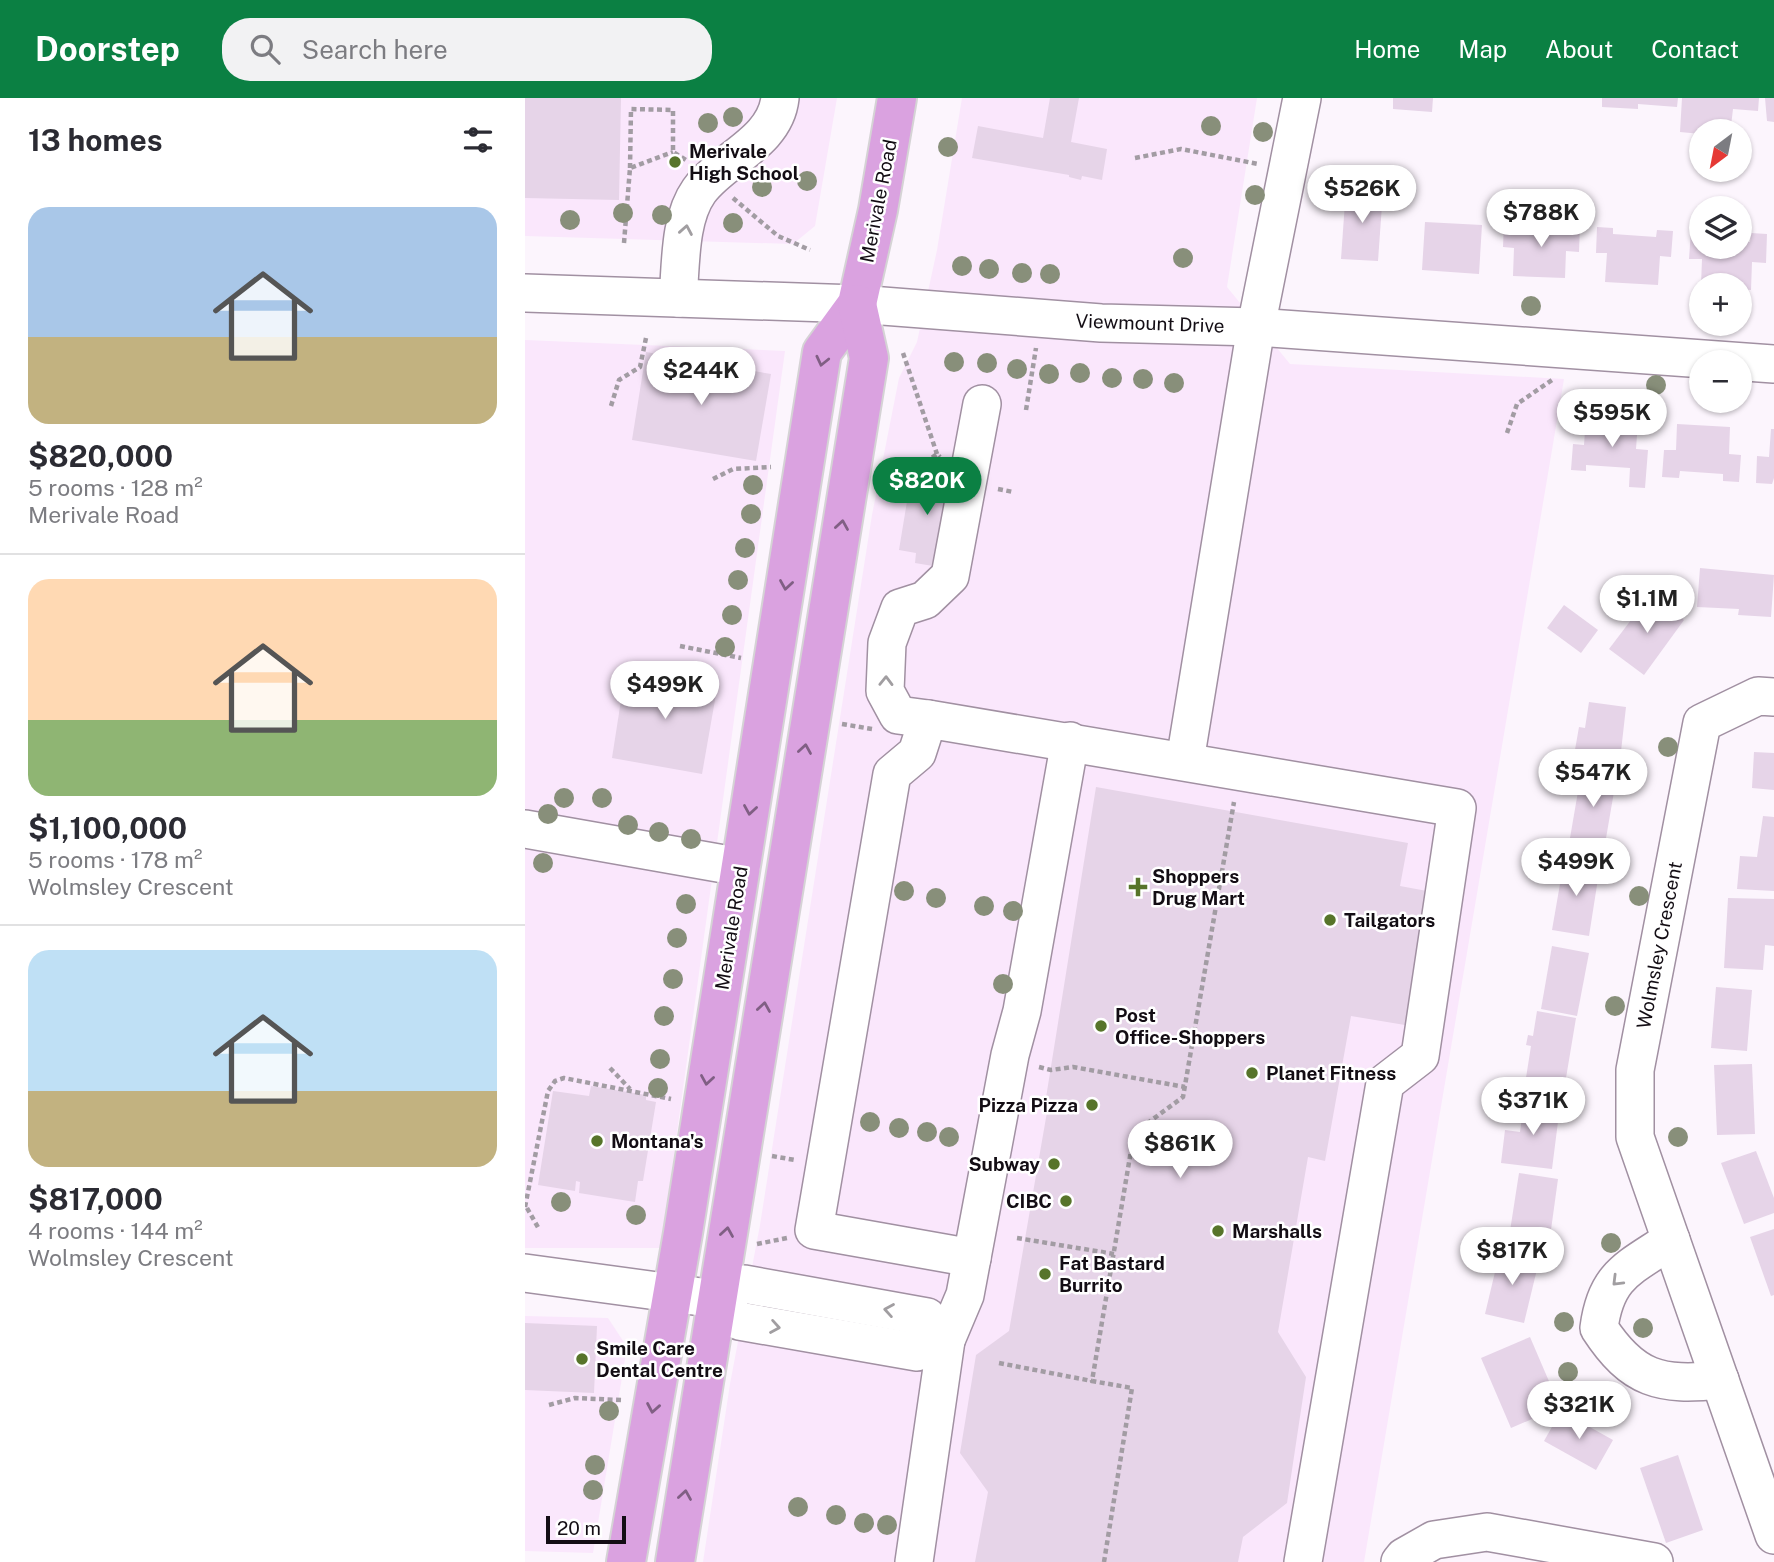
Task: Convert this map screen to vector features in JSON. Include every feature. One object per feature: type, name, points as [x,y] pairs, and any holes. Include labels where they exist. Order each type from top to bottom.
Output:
[{"type":"main road","name":"Merivale Road","points":[[626,1562],[673,1292],[822,352],[857,304],[878,210],[897,98]]},
{"type":"main road","name":"Merivale Road","points":[[675,1562],[869,358],[857,304]]},
{"type":"street","points":[[678,298],[686,224],[697,193],[722,168],[750,148],[768,125],[780,98]]},
{"type":"street","points":[[1185,761],[1256,327],[1301,98]]},
{"type":"street","name":"Viewmount Drive","points":[[525,293],[857,304],[1101,323],[1256,327],[1774,364]]},
{"type":"street","points":[[978,420],[950,576],[925,600],[900,608],[887,643],[885,691],[898,715],[1070,741],[1457,808],[1420,1056],[1385,1083],[1303,1562]]},
{"type":"street","name":"Wolmsley Crescent","points":[[1774,697],[1758,696],[1702,723],[1635,1070],[1635,1137],[1774,1535]]},
{"type":"street","points":[[928,719],[917,753],[892,774],[814,1230],[972,1258]]},
{"type":"street","points":[[914,1562],[946,1340],[965,1295],[1010,1055],[1022,1011],[1070,741]]},
{"type":"street","points":[[525,829],[741,867]]},
{"type":"street","points":[[1671,1240],[1611,1284],[1602,1303],[1599,1328],[1627,1364],[1648,1378],[1694,1382],[1720,1380]]},
{"type":"street","points":[[525,1273],[716,1299],[744,1284],[927,1317],[946,1340]]},
{"type":"street","points":[[1400,1562],[1403,1557],[1434,1540],[1487,1532],[1654,1562]]},
{"type":"path","points":[[624,243],[630,169],[631,109],[673,110],[673,152]]},
{"type":"path","points":[[1135,158],[1181,149],[1287,170]]},
{"type":"path","points":[[673,152],[690,163]]},
{"type":"path","points":[[630,169],[673,152]]},
{"type":"path","points":[[728,194],[778,236],[810,250]]},
{"type":"path","points":[[611,406],[619,380],[640,367],[646,338]]},
{"type":"path","points":[[1026,410],[1037,340]]},
{"type":"path","points":[[901,346],[937,454],[978,420]]},
{"type":"path","points":[[1507,433],[1517,404],[1566,370],[1572,350]]},
{"type":"path","points":[[713,479],[733,469],[772,467]]},
{"type":"path","points":[[680,646],[742,658]]},
{"type":"path","points":[[1092,1381],[1134,1133],[1183,1097],[1235,799]]},
{"type":"path","points":[[1038,1066],[1051,1070],[1073,1067],[1185,1087]]},
{"type":"path","points":[[610,1068],[630,1089]]},
{"type":"path","points":[[540,1229],[526,1207],[548,1091],[555,1082],[564,1078],[671,1099]]},
{"type":"path","points":[[1017,1238],[1114,1254]]},
{"type":"path","points":[[999,1363],[1132,1388],[1104,1562]]},
{"type":"path","points":[[549,1405],[575,1398],[629,1400]]},
{"type":"shaded area","name":"Merivale High School","points":[[525,98],[837,98],[815,226],[793,244],[525,236]]},
{"type":"shaded area","points":[[962,98],[1257,98],[1227,287],[1290,364],[1564,379],[1364,1562],[703,1562],[730,1384],[760,1225],[872,515],[899,378],[917,342],[937,250]]},
{"type":"shaded area","points":[[525,340],[785,351],[661,1248],[525,1248]]},
{"type":"shaded area","points":[[525,1316],[608,1318],[627,1347],[593,1553],[525,1551]]},
{"type":"building","points":[[525,98],[621,98],[619,200],[525,198]]},
{"type":"building","points":[[1050,98],[1079,98],[1071,142],[1107,149],[1102,180],[1082,176],[1081,180],[1069,175],[972,158],[978,126],[1043,138]]},
{"type":"building","points":[[1393,98],[1433,98],[1432,112],[1393,109]]},
{"type":"building","points":[[1602,98],[1678,98],[1677,107],[1638,104],[1638,109],[1602,107]]},
{"type":"building","points":[[1682,98],[1759,98],[1758,111],[1733,109],[1732,119],[1689,119],[1689,133],[1680,132]]},
{"type":"building","points":[[1765,98],[1774,98],[1774,122],[1767,121]]},
{"type":"building","points":[[1346,188],[1383,191],[1378,261],[1341,259]]},
{"type":"building","points":[[1504,221],[1521,222],[1521,228],[1548,230],[1548,225],[1561,226],[1564,230],[1564,224],[1580,225],[1579,252],[1566,251],[1565,278],[1513,276],[1514,248],[1503,247]]},
{"type":"building","points":[[1425,222],[1482,225],[1479,274],[1422,270]]},
{"type":"building","points":[[1597,227],[1613,228],[1613,234],[1656,237],[1657,230],[1673,231],[1671,257],[1660,256],[1658,285],[1605,282],[1607,253],[1596,253]]},
{"type":"building","points":[[1752,233],[1767,234],[1766,263],[1752,262],[1752,273],[1701,273],[1702,259],[1752,259]]},
{"type":"building","points":[[646,352],[771,374],[756,461],[632,440]]},
{"type":"building","points":[[1586,417],[1638,421],[1636,449],[1648,450],[1645,488],[1629,487],[1630,468],[1586,465],[1586,471],[1571,470],[1573,444],[1584,445]]},
{"type":"building","points":[[1677,424],[1730,427],[1729,454],[1741,455],[1739,482],[1723,481],[1723,474],[1680,471],[1679,478],[1662,477],[1664,450],[1676,450]]},
{"type":"building","points":[[1771,429],[1774,429],[1774,478],[1772,484],[1756,483],[1757,456],[1769,457]]},
{"type":"building","points":[[912,471],[955,478],[939,567],[915,563],[916,553],[899,550]]},
{"type":"building","points":[[1700,568],[1774,575],[1771,617],[1738,615],[1739,609],[1697,607]]},
{"type":"building","points":[[1650,595],[1684,620],[1644,675],[1609,649]]},
{"type":"building","points":[[1564,605],[1598,630],[1581,653],[1547,628]]},
{"type":"building","points":[[626,668],[718,683],[702,774],[612,758]]},
{"type":"building","points":[[1589,702],[1626,707],[1619,769],[1573,761],[1579,727],[1585,728]]},
{"type":"building","points":[[1754,752],[1774,753],[1774,790],[1752,788]]},
{"type":"building","points":[[1581,774],[1616,780],[1605,844],[1570,838]]},
{"type":"building","points":[[1096,787],[1408,843],[1400,886],[1427,891],[1405,1025],[1351,1016],[1325,1161],[1308,1157],[1278,1332],[1306,1377],[1287,1503],[1243,1537],[1238,1562],[975,1562],[988,1492],[960,1453],[976,1355],[1009,1331],[1047,1112],[1044,1110]]},
{"type":"building","points":[[1763,816],[1774,817],[1774,891],[1737,889],[1740,856],[1757,857]]},
{"type":"building","points":[[1564,861],[1600,866],[1589,936],[1552,930]]},
{"type":"building","points":[[1728,898],[1774,899],[1774,946],[1765,945],[1763,970],[1724,968]]},
{"type":"building","points":[[1552,946],[1589,953],[1577,1016],[1541,1009]]},
{"type":"building","points":[[1716,987],[1752,990],[1747,1051],[1711,1048]]},
{"type":"building","points":[[1537,1011],[1576,1018],[1564,1090],[1525,1084],[1531,1046],[1526,1045],[1528,1035],[1533,1036]]},
{"type":"building","points":[[1752,1064],[1755,1134],[1717,1135],[1714,1065]]},
{"type":"building","name":"Montana's","points":[[591,1086],[646,1095],[646,1100],[656,1102],[643,1181],[638,1181],[635,1202],[579,1193],[580,1182],[576,1181],[575,1191],[538,1185],[553,1091],[589,1096]]},
{"type":"building","points":[[1524,1101],[1560,1106],[1552,1169],[1501,1163],[1505,1130],[1520,1132]]},
{"type":"building","points":[[1756,1151],[1774,1198],[1774,1213],[1744,1224],[1721,1163]]},
{"type":"building","points":[[1519,1173],[1558,1179],[1550,1237],[1510,1231]]},
{"type":"building","points":[[1774,1229],[1774,1295],[1771,1296],[1750,1237]]},
{"type":"building","points":[[1500,1251],[1539,1261],[1524,1323],[1485,1314]]},
{"type":"building","points":[[525,1323],[597,1326],[594,1393],[525,1390]]},
{"type":"building","points":[[1530,1337],[1560,1407],[1511,1428],[1481,1358]]},
{"type":"building","points":[[1561,1411],[1613,1440],[1596,1470],[1544,1441]]},
{"type":"building","points":[[1678,1455],[1703,1530],[1666,1543],[1640,1468]]},
{"type":"place","name":"Merivale High School","points":[[675,162]]},
{"type":"place","name":"Shoppers Drug Mart","points":[[1138,887]]},
{"type":"place","name":"Tailgators","points":[[1330,920]]},
{"type":"place","name":"Post Office-Shoppers","points":[[1101,1026]]},
{"type":"place","name":"Planet Fitness","points":[[1252,1073]]},
{"type":"place","name":"Pizza Pizza","points":[[1092,1105]]},
{"type":"place","name":"Montana's","points":[[597,1141]]},
{"type":"place","name":"Subway","points":[[1054,1164]]},
{"type":"place","name":"CIBC","points":[[1066,1201]]},
{"type":"place","name":"Marshalls","points":[[1218,1231]]},
{"type":"place","name":"Fat Bastard Burrito","points":[[1045,1274]]},
{"type":"place","name":"Smile Care Dental Centre","points":[[582,1359]]}]
